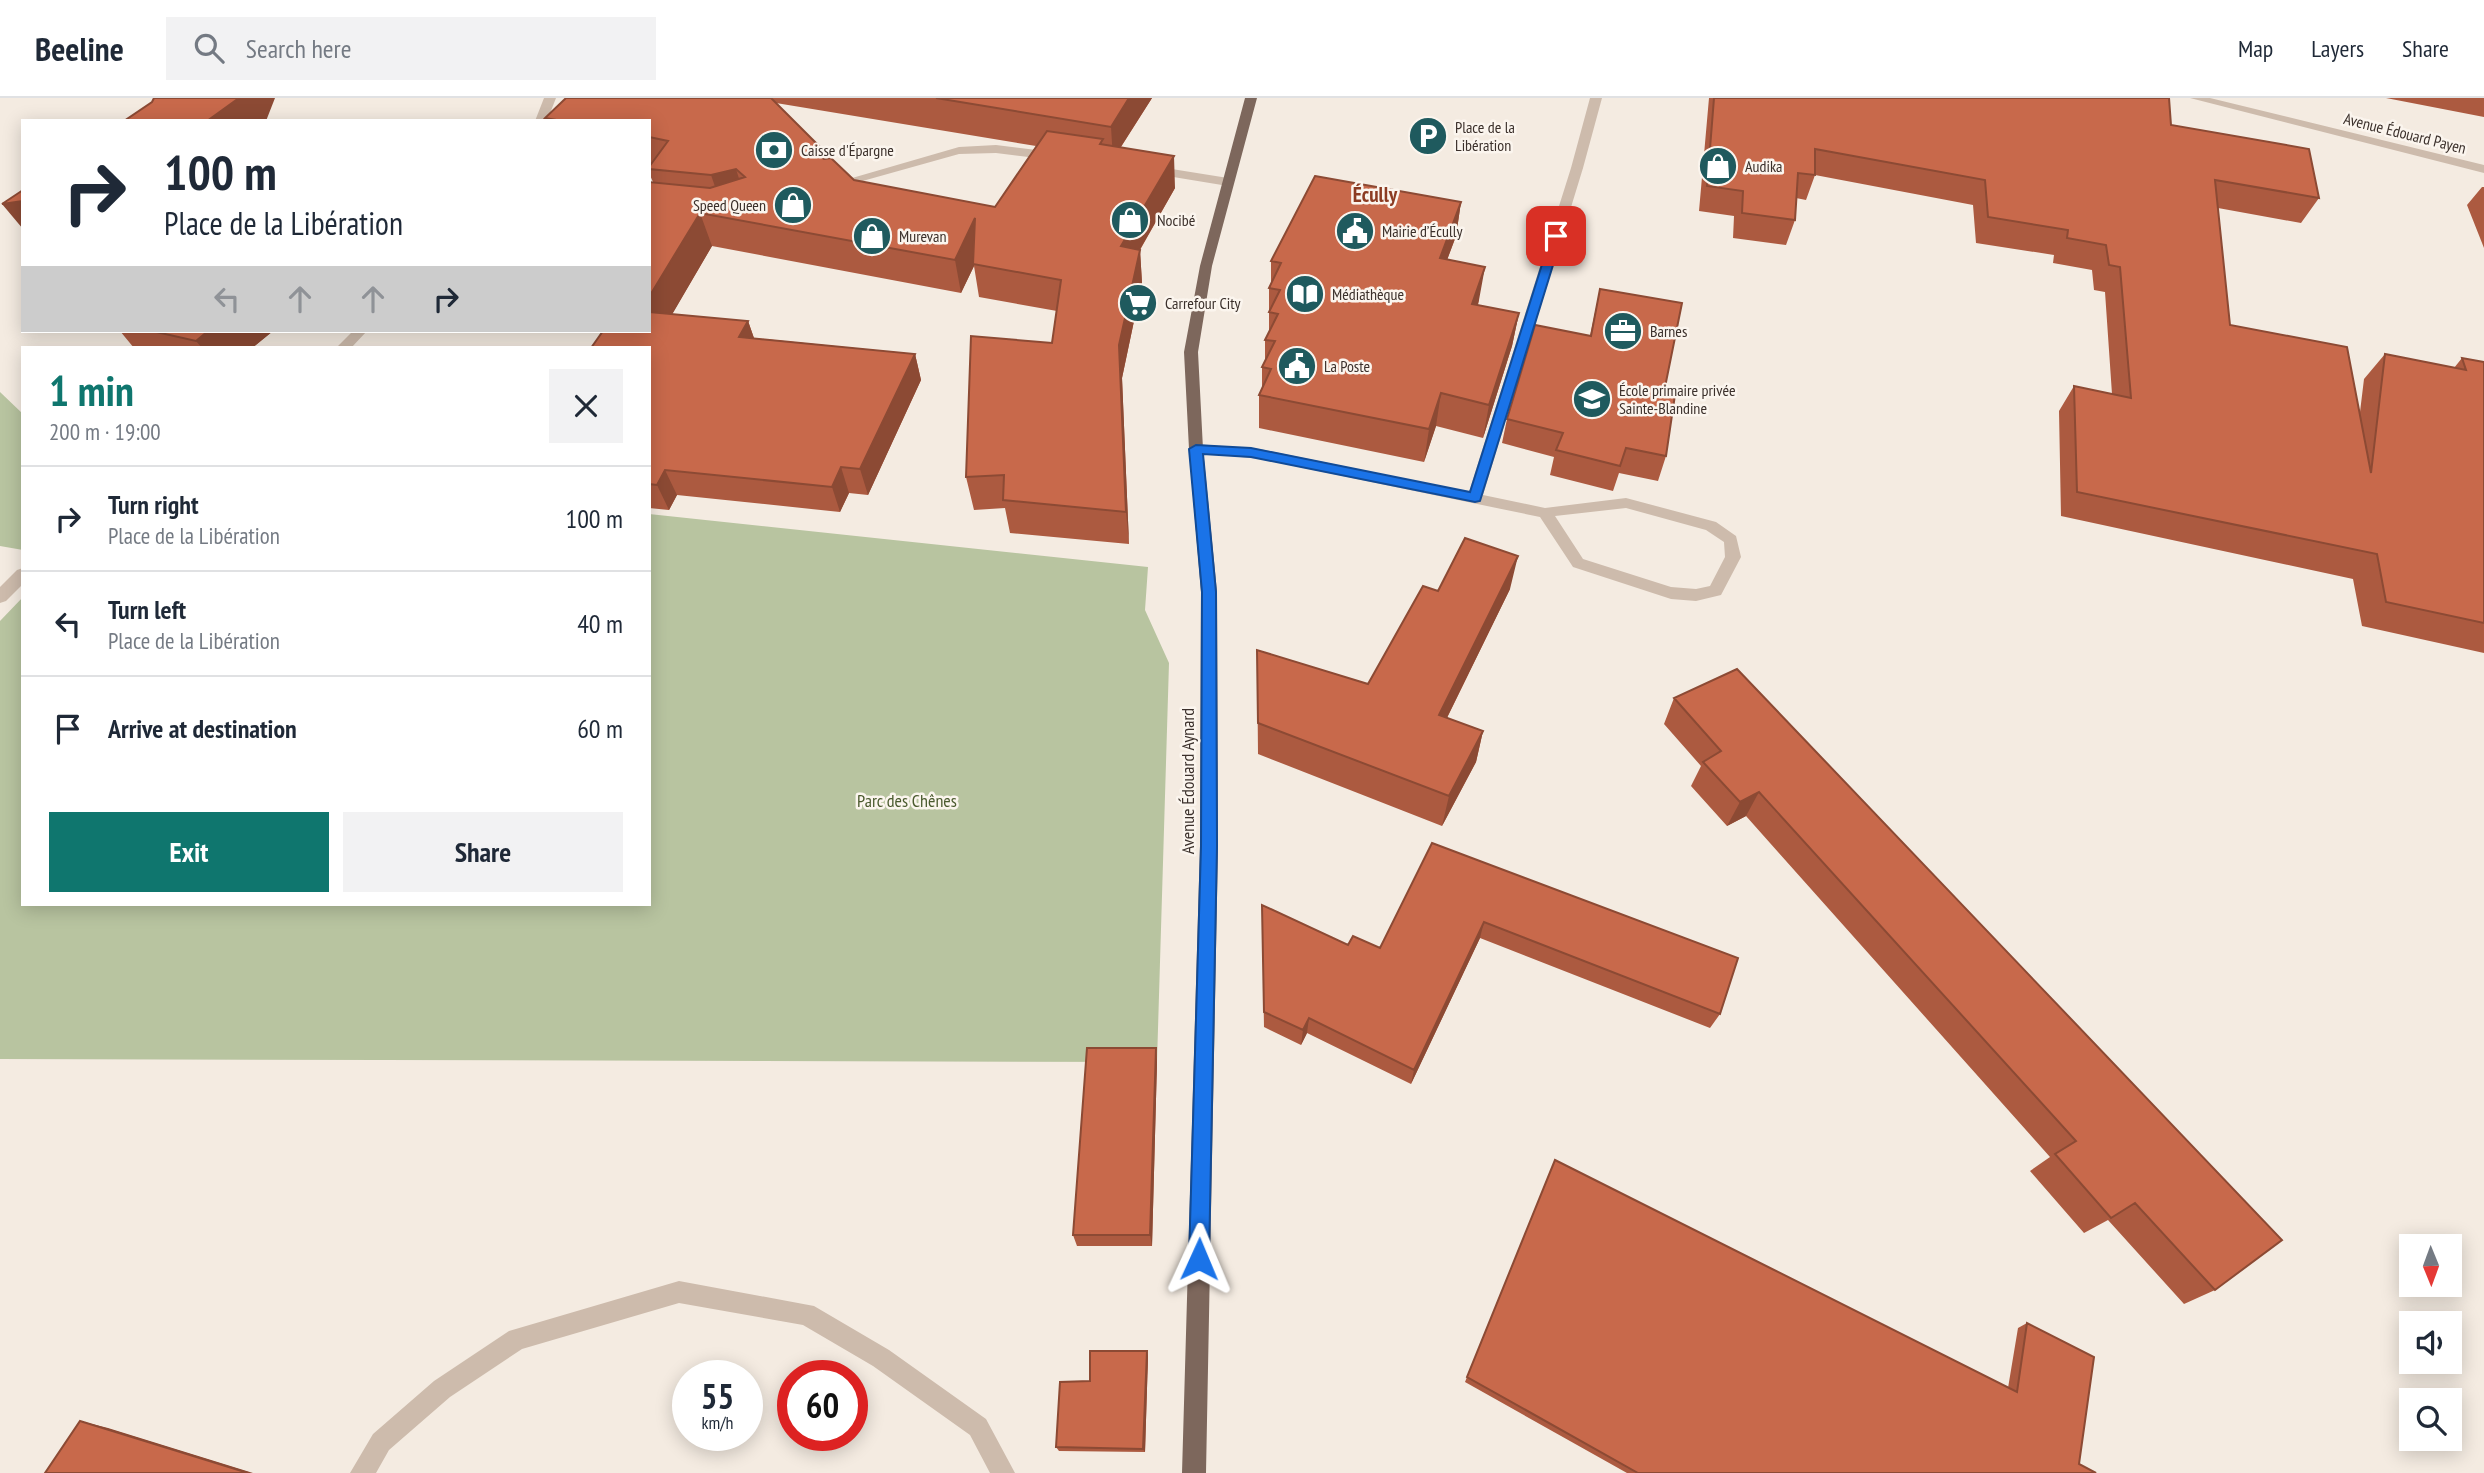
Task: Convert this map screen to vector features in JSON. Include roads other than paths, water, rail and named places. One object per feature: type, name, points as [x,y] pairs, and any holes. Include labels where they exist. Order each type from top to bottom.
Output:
[{"type":"main road","name":"Avenue Édouard Aynard","points":[[1194,1473],[1209,846],[1209,592],[1196,449],[1191,352],[1206,266],[1251,98]]},
{"type":"street","points":[[542,119],[550,98]]},
{"type":"street","points":[[1475,497],[1597,98]]},
{"type":"street","name":"Avenue Édouard Payen","points":[[2196,98],[2484,169]]},
{"type":"street","points":[[834,185],[959,151],[996,149],[1070,158]]},
{"type":"street","points":[[1137,167],[1228,182]]},
{"type":"street","points":[[345,346],[358,333]]},
{"type":"street","points":[[1196,449],[1251,453],[1545,513],[1626,503],[1711,526],[1731,540],[1734,557],[1716,591],[1696,595],[1671,593],[1578,563],[1545,513]]},
{"type":"street","points":[[0,597],[21,575]]},
{"type":"street","points":[[362,1473],[382,1442],[442,1389],[517,1339],[678,1292],[806,1314],[881,1358],[978,1426],[1003,1473]]},
{"type":"place","name":"Place de la Libération","points":[[1428,136]]},
{"type":"place","name":"Caisse d'Épargne","points":[[774,150]]},
{"type":"place","name":"Audika","points":[[1718,166]]},
{"type":"place","name":"Speed Queen","points":[[793,205]]},
{"type":"place","name":"Nocibé","points":[[1130,220]]},
{"type":"place","name":"Mairie d’Écully","points":[[1355,231]]},
{"type":"place","name":"Murevan","points":[[872,236]]},
{"type":"place","name":"Médiathèque","points":[[1305,294]]},
{"type":"place","name":"Carrefour City","points":[[1138,303]]},
{"type":"place","name":"Barnes","points":[[1623,331]]},
{"type":"place","name":"La Poste","points":[[1297,366]]},
{"type":"place","name":"École primaire privée Sainte-Blandine","points":[[1592,399]]},
{"type":"district","name":"Écully","points":[[1375,195]]},
{"type":"park label","name":"Parc des Chênes","points":[[907,801]]}]
